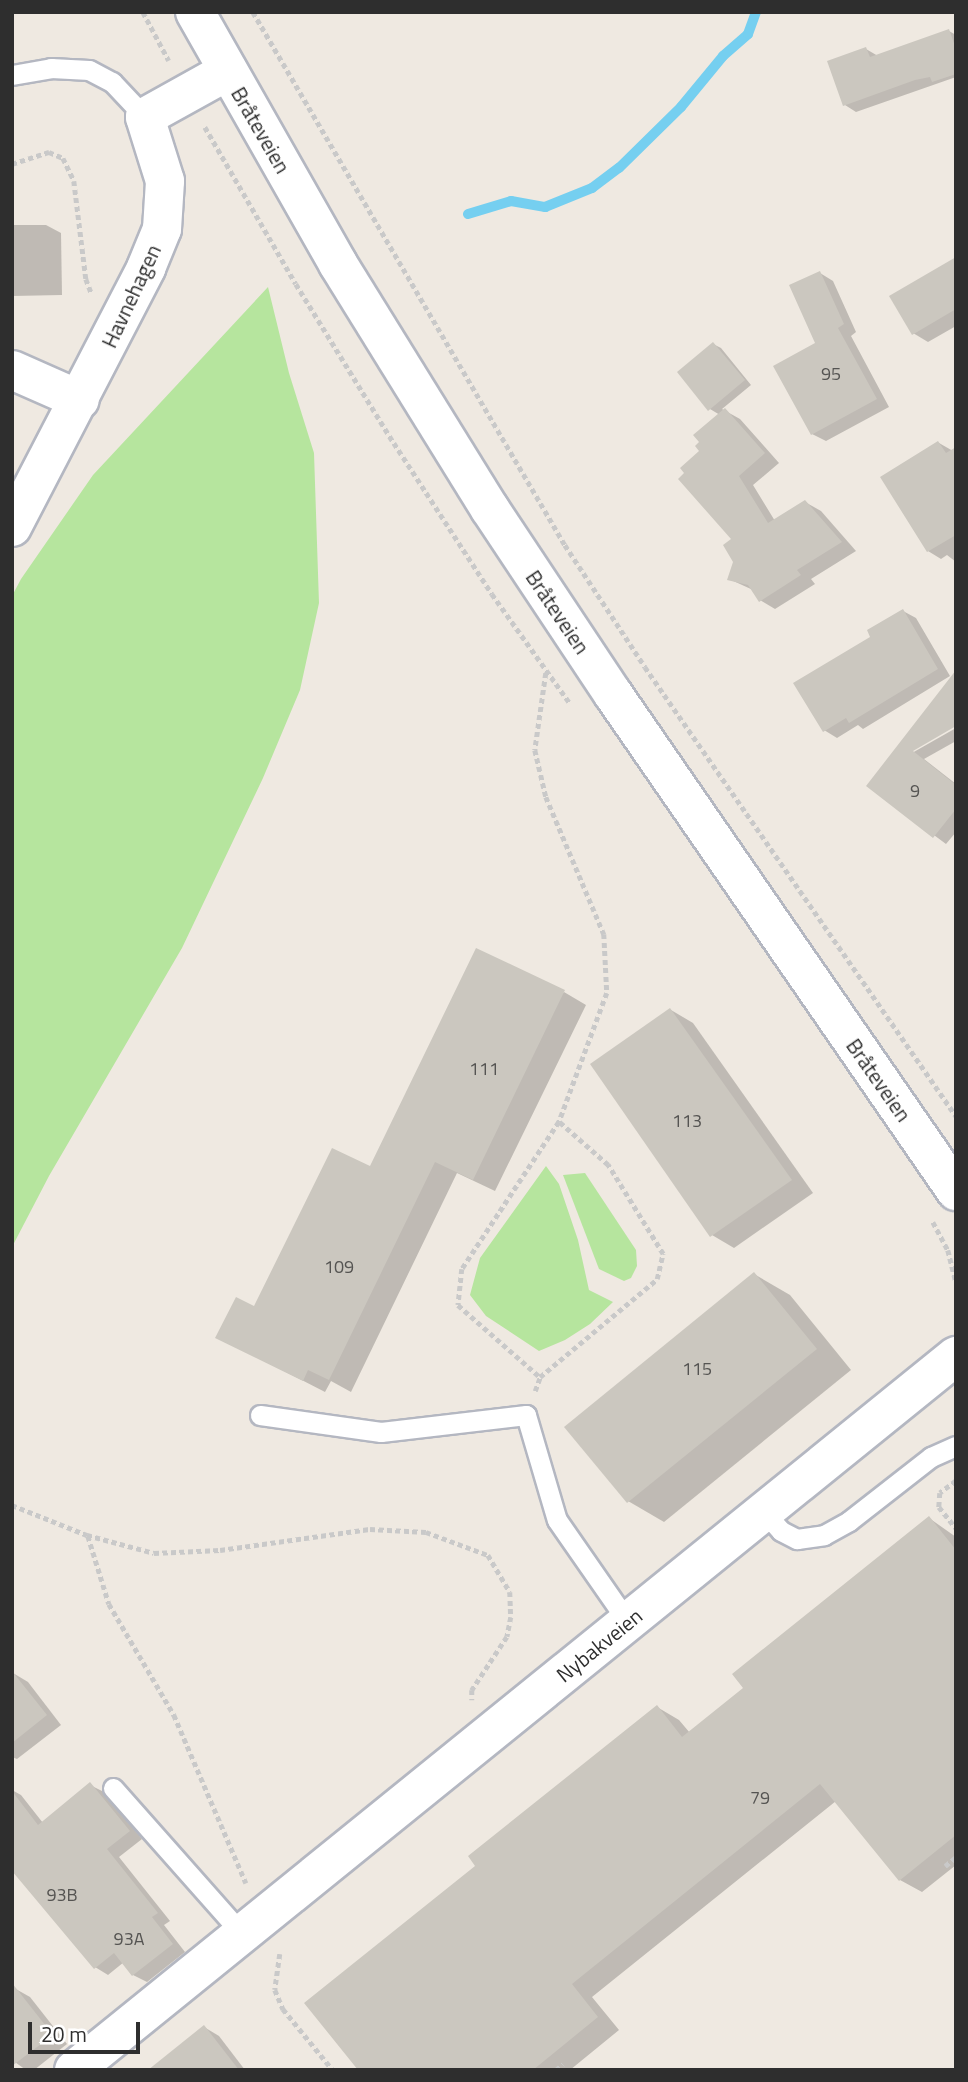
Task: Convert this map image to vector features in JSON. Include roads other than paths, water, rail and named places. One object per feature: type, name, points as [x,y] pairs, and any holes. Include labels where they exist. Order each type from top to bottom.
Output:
[{"type":"street","name":"Bråteveien","points":[[195,12],[359,299],[490,509],[640,734],[956,1191]]},
{"type":"street","points":[[145,117],[228,71]]},
{"type":"street","name":"Havnehagen","points":[[12,527],[80,400],[146,268],[162,229],[165,181],[145,117]]},
{"type":"street","points":[[12,370],[80,400]]},
{"type":"street","name":"Nybakveien","points":[[74,2070],[956,1356]]},
{"type":"lane","points":[[12,75],[51,68],[89,70],[111,82],[145,117]]},
{"type":"lane","points":[[260,1415],[381,1432],[526,1415],[557,1520],[628,1622]]},
{"type":"lane","points":[[764,1512],[781,1531],[797,1539],[824,1535],[849,1521],[931,1457],[956,1446]]},
{"type":"lane","points":[[113,1788],[252,1926]]},
{"type":"waterway","points":[[468,214],[511,201],[545,207],[592,188],[619,168],[681,107],[723,56],[748,34],[756,12]]}]
